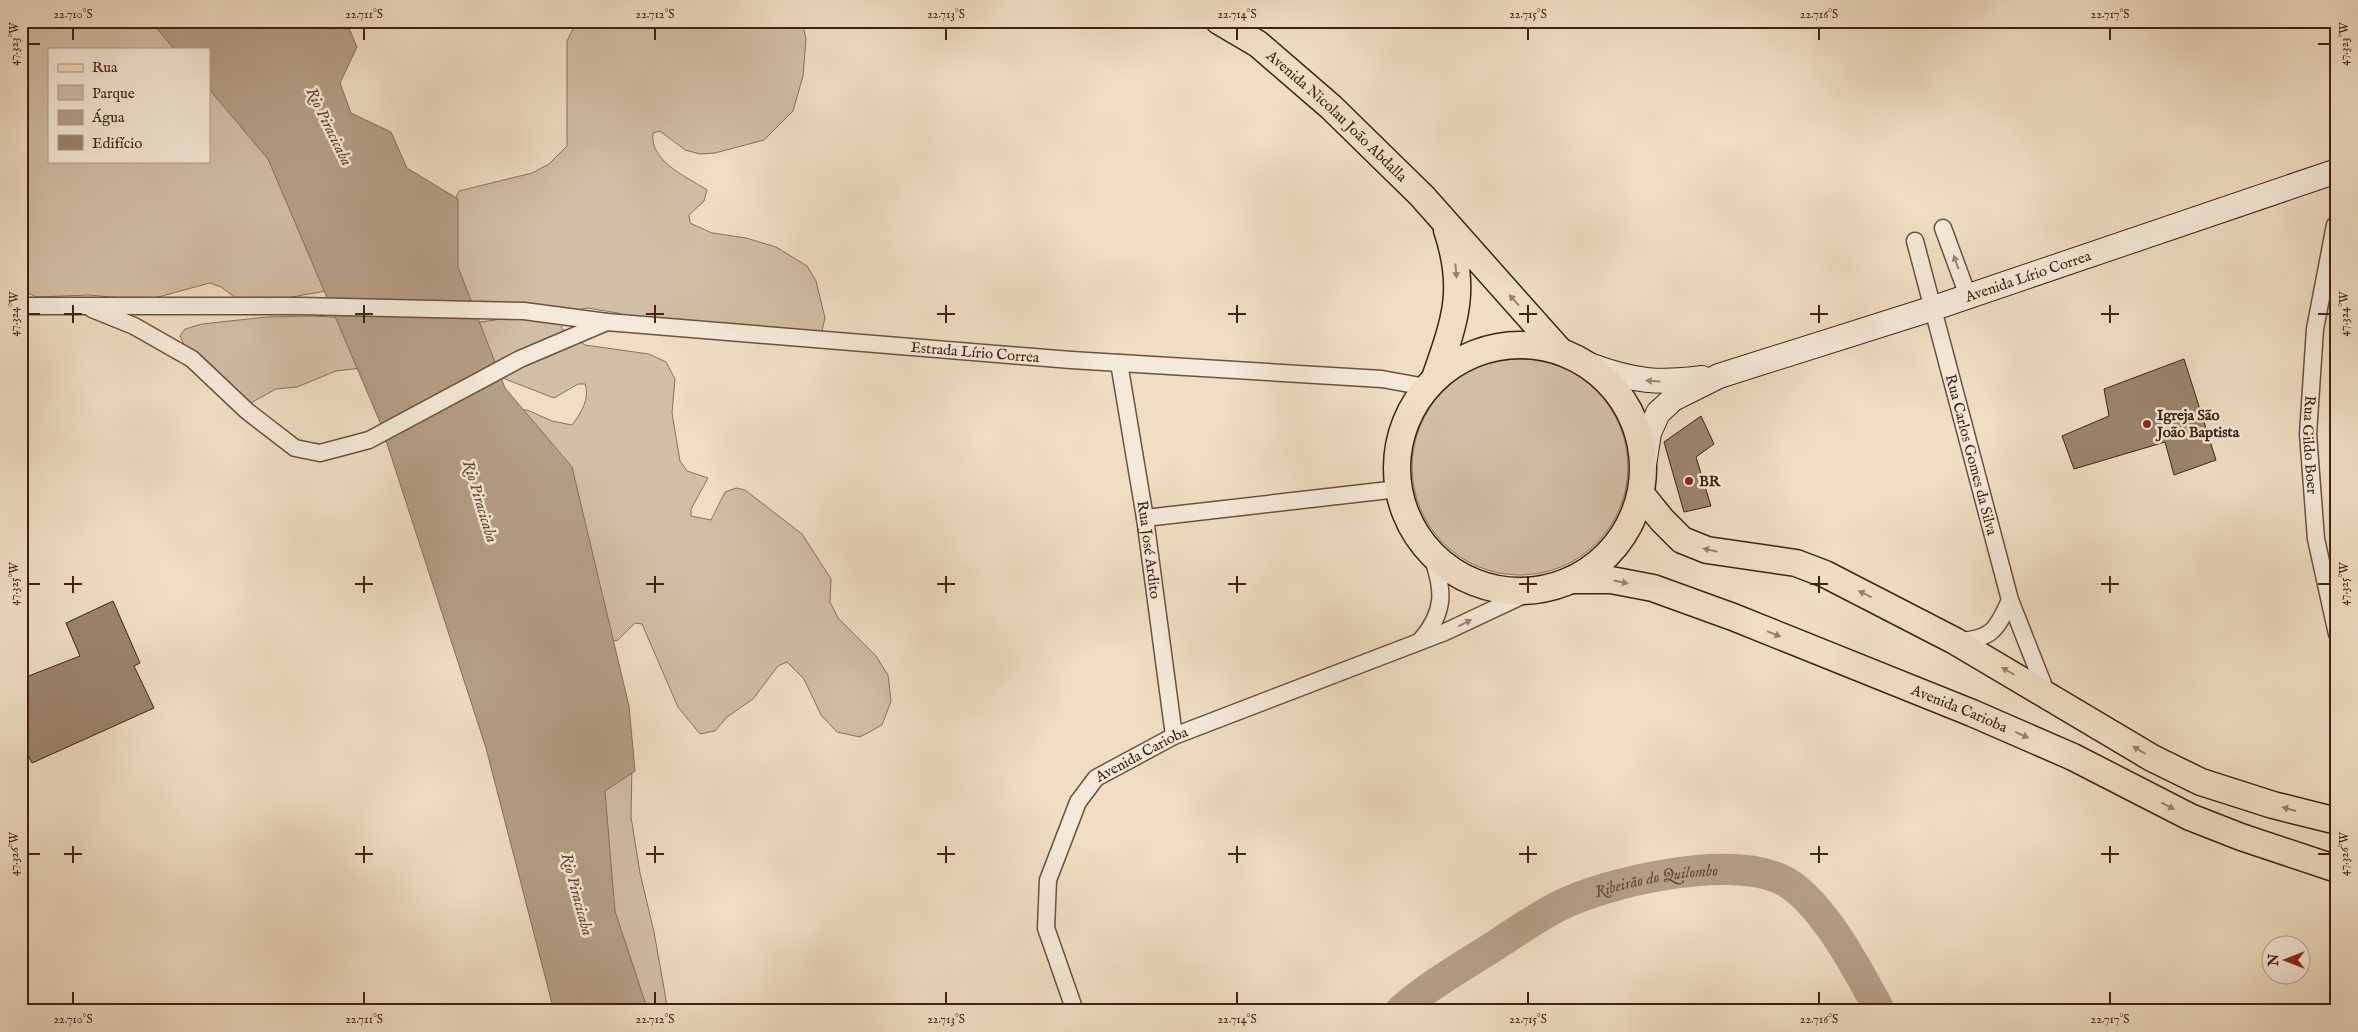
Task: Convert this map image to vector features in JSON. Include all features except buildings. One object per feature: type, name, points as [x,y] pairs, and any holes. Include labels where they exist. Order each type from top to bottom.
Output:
[{"type":"main road","name":"Avenida Nicolau João Abdalla","points":[[1219,21],[1258,44],[1331,107],[1422,196],[1558,349]]},
{"type":"main road","name":"Avenida Lírio Correa","points":[[1644,465],[1649,433],[1658,413],[1673,399],[1719,376],[1934,308],[2337,171]]},
{"type":"main road","name":"Avenida Nicolau João Abdalla","points":[[1430,382],[1451,332],[1459,298],[1455,252],[1446,224]]},
{"type":"main road","points":[[1526,343],[1558,349],[1592,366],[1619,393],[1637,427],[1644,465],[1641,494],[1627,529],[1604,559],[1572,580],[1530,592],[1494,589],[1460,576],[1431,554],[1410,524],[1398,490],[1396,462],[1401,435],[1410,410],[1430,382],[1462,358],[1493,346],[1526,343]]},
{"type":"main road","name":"Avenida Lírio Correa","points":[[1592,366],[1625,378],[1650,381],[1676,382],[1719,376]]},
{"type":"main road","points":[[1641,494],[1662,520],[1682,540],[1707,550],[1796,563],[1817,571],[1955,641],[2152,758],[2201,782],[2273,805],[2337,821]]},
{"type":"main road","name":"Avenida Carioba","points":[[1572,580],[1611,580],[1653,588],[1733,617],[1972,713],[2065,753],[2190,817],[2241,837],[2337,869]]},
{"type":"street","name":"Rua Gildo Boer","points":[[2336,225],[2315,328],[2308,434],[2316,539],[2337,634]]},
{"type":"street","points":[[1944,228],[1968,296]]},
{"type":"street","name":"Rua Carlos Gomes da Silva","points":[[1915,241],[2010,600],[2047,694]]},
{"type":"street","name":"Estrada Lírio Correa","points":[[21,306],[300,306],[524,311],[608,322],[1119,363],[1430,382]]},
{"type":"street","points":[[82,306],[134,326],[192,359],[247,411],[295,448],[320,453],[369,440],[520,359],[608,322]]},
{"type":"street","name":"Rua José Ardito","points":[[1119,363],[1145,518],[1174,736]]},
{"type":"street","points":[[1145,518],[1398,490]]},
{"type":"street","points":[[1420,642],[1433,626],[1439,614],[1441,599],[1437,570],[1431,554]]},
{"type":"street","name":"Avenida Carioba","points":[[1075,1011],[1046,928],[1048,880],[1078,802],[1096,778],[1174,736],[1445,632],[1530,592]]},
{"type":"street","points":[[1955,641],[1973,641],[1988,635],[2000,624],[2010,600]]},
{"type":"green space","points":[[21,21],[177,21],[193,48],[48,48],[48,162],[210,162],[210,72],[453,204],[459,191],[532,173],[549,164],[567,146],[567,41],[577,21],[802,21],[806,39],[803,76],[793,111],[764,140],[715,153],[700,154],[685,150],[660,131],[653,133],[653,143],[663,160],[671,167],[707,190],[704,201],[689,215],[690,223],[712,233],[746,238],[776,247],[807,266],[816,281],[825,318],[821,335],[786,338],[765,343],[686,333],[618,313],[587,308],[573,311],[561,328],[585,345],[649,354],[666,362],[675,379],[672,413],[680,461],[687,471],[708,478],[691,509],[691,516],[711,520],[725,492],[736,488],[745,490],[802,534],[831,579],[830,602],[838,618],[876,656],[888,675],[891,701],[882,725],[860,737],[837,732],[821,715],[804,679],[787,662],[778,666],[753,699],[727,717],[715,731],[700,734],[678,707],[642,624],[635,623],[618,640],[606,643],[505,408],[527,410],[552,421],[572,425],[581,411],[585,400],[585,384],[578,384],[554,398],[500,377],[362,368],[336,371],[297,387],[276,389],[247,405],[187,351],[180,336],[185,329],[202,324],[267,317],[312,316],[462,324],[496,320],[501,317],[332,290],[257,303],[237,299],[221,287],[210,283],[147,300],[88,295],[36,297],[21,289]]},
{"type":"green space","points":[[1520,359],[1541,361],[1561,367],[1580,377],[1596,391],[1610,407],[1620,426],[1626,446],[1628,467],[1626,488],[1620,508],[1610,527],[1596,543],[1580,557],[1561,567],[1541,573],[1520,575],[1499,573],[1479,567],[1460,557],[1444,543],[1430,527],[1420,508],[1414,488],[1412,467],[1414,446],[1420,426],[1430,407],[1444,391],[1460,377],[1479,367],[1499,361]]},
{"type":"green space","points":[[592,668],[632,763],[631,817],[640,873],[654,932],[668,1011],[627,1011],[610,941]]},
{"type":"water","name":"Rio Piracicaba","points":[[151,21],[346,21],[357,47],[340,83],[351,113],[391,132],[407,168],[458,199],[458,267],[505,388],[572,467],[629,706],[635,771],[605,791],[615,911],[648,1011],[554,1011],[486,748],[380,422],[268,159],[210,90],[210,48],[173,48]]},
{"type":"waterway","name":"Ribeirão do Quilombo","points":[[1400,1011],[1434,984],[1526,925],[1579,897],[1605,888],[1666,874],[1728,870],[1755,872],[1778,878],[1793,887],[1808,900],[1823,917],[1849,956],[1880,1011]]},
{"type":"place","name":"Igreja São João Baptista","points":[[2147,424]]},
{"type":"place","name":"BR","points":[[1689,481]]}]
